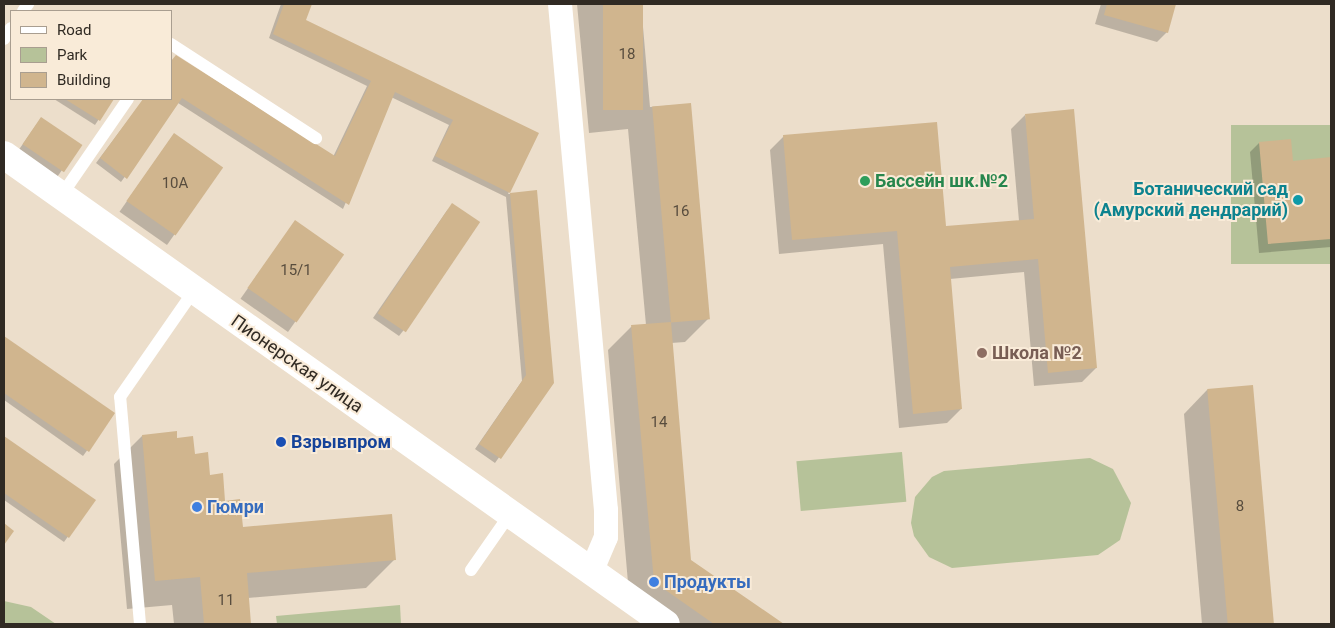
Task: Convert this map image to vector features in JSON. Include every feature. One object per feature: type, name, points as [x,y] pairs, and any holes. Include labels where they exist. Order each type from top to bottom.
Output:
[{"type":"street","points":[[560,4],[606,510],[606,537],[591,572]]},
{"type":"street","name":"Пионерская улица","points":[[4,156],[193,292],[666,624]]},
{"type":"lane","points":[[172,45],[316,138]]},
{"type":"lane","points":[[61,196],[127,100]]},
{"type":"lane","points":[[140,624],[120,397],[193,292]]},
{"type":"lane","points":[[471,570],[510,514]]},
{"type":"green space","points":[[1231,125],[1331,125],[1331,264],[1231,264]]},
{"type":"green space","points":[[902,452],[906,502],[801,511],[796,461]]},
{"type":"green space","points":[[1090,458],[1113,469],[1131,503],[1120,540],[1098,555],[952,568],[929,557],[914,536],[911,523],[915,497],[932,477],[944,471]]},
{"type":"green space","points":[[4,601],[31,607],[56,624],[4,624]]},
{"type":"green space","points":[[400,605],[401,624],[277,624],[276,616]]},
{"type":"building","points":[[284,4],[312,4],[306,20],[539,133],[510,193],[435,156],[453,120],[395,92],[349,205],[182,98],[127,179],[100,158],[142,100],[172,100],[172,60],[176,55],[335,156],[371,81],[273,34]]},
{"type":"building","points":[[603,4],[643,4],[643,110],[603,110]]},
{"type":"building","points":[[1107,4],[1176,4],[1168,33],[1104,15]]},
{"type":"building","points":[[67,100],[113,100],[100,121]]},
{"type":"building","points":[[691,103],[710,319],[671,323],[652,106]]},
{"type":"building","points":[[1074,109],[1097,368],[1048,373],[1038,259],[950,267],[962,409],[913,414],[897,231],[792,240],[783,135],[937,122],[946,226],[1034,219],[1025,114]]},
{"type":"building","points":[[41,117],[82,145],[64,172],[23,144]]},
{"type":"building","points":[[174,133],[223,167],[176,235],[126,201]]},
{"type":"building","name":"Ботанический сад (Амурский дендрарий)","points":[[1291,139],[1293,161],[1331,157],[1331,239],[1268,244],[1259,142]]},
{"type":"building","points":[[537,190],[554,383],[501,459],[479,444],[526,375],[510,193]]},
{"type":"building","points":[[452,203],[480,222],[406,332],[378,313]]},
{"type":"building","points":[[295,220],[344,254],[297,322],[247,288]]},
{"type":"building","points":[[671,322],[691,560],[784,624],[714,624],[654,582],[631,325]]},
{"type":"building","points":[[4,336],[115,413],[89,452],[4,393]]},
{"type":"building","points":[[1253,385],[1274,624],[1228,624],[1207,389]]},
{"type":"building","points":[[177,431],[177,438],[193,436],[195,454],[208,452],[210,475],[223,473],[225,501],[240,499],[243,527],[392,514],[396,560],[247,573],[251,624],[204,624],[200,577],[155,581],[142,435]]},
{"type":"building","points":[[4,436],[96,500],[69,538],[4,493]]},
{"type":"building","points":[[4,523],[14,531],[4,545]]},
{"type":"place","name":"Бассейн шк.№2","points":[[865,181]]},
{"type":"place","name":"Ботанический сад (Амурский дендрарий)","points":[[1298,200]]},
{"type":"place","name":"Школа №2","points":[[982,353]]},
{"type":"place","name":"Взрывпром","points":[[281,442]]},
{"type":"place","name":"Гюмри","points":[[197,507]]},
{"type":"place","name":"Продукты","points":[[654,582]]}]
